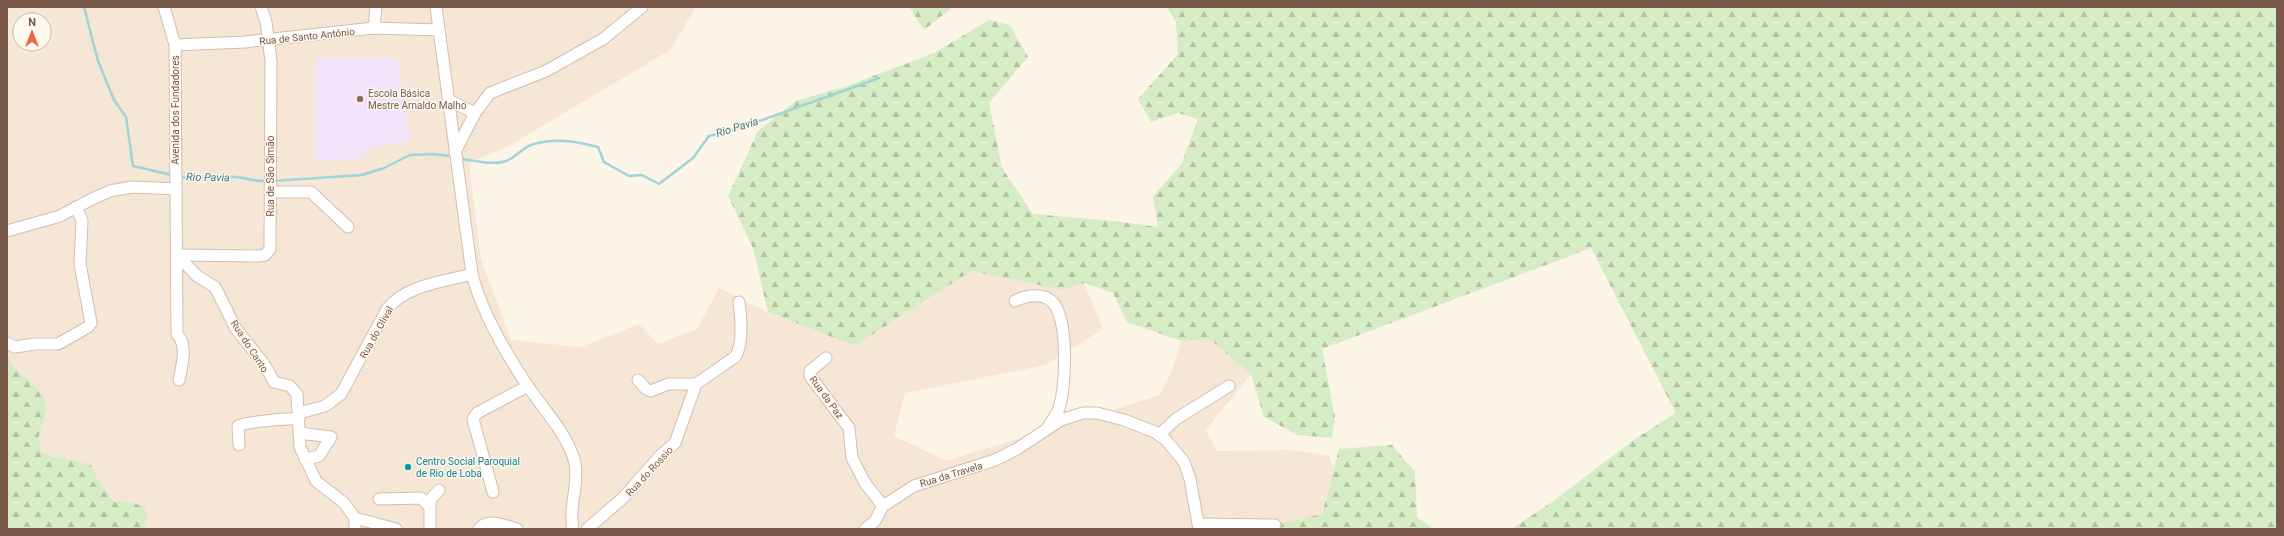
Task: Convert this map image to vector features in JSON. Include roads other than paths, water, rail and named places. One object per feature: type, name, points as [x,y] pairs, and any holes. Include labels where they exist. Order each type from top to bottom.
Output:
[{"type":"street","name":"Avenida dos Fundadores","points":[[164,7],[175,45],[177,255],[176,334],[182,340],[183,350],[179,380]]},
{"type":"street","name":"Rua de São Simão","points":[[177,255],[265,255],[270,249],[271,61],[261,7]]},
{"type":"street","points":[[374,28],[376,7]]},
{"type":"street","points":[[436,7],[472,274],[481,303],[528,386],[554,421],[574,461],[576,484],[572,510],[572,529]]},
{"type":"street","points":[[455,152],[475,113],[490,93],[546,72],[603,39],[642,7]]},
{"type":"street","name":"Rua de Santo António","points":[[175,45],[268,40],[374,28],[439,30]]},
{"type":"street","points":[[448,100],[475,113]]},
{"type":"street","points":[[7,229],[60,216],[92,199],[117,190],[176,186]]},
{"type":"street","points":[[270,192],[310,192],[348,226]]},
{"type":"street","points":[[7,343],[15,347],[36,344],[58,344],[88,327],[91,323],[80,264],[82,221],[76,207]]},
{"type":"street","name":"Rua do Canto","points":[[177,255],[197,276],[215,287],[236,329],[264,364],[274,382],[290,386],[297,394],[299,416]]},
{"type":"street","name":"Rua do Olival","points":[[239,445],[238,426],[242,424],[263,423],[299,416],[325,406],[341,394],[387,309],[394,300],[411,290],[472,274]]},
{"type":"street","points":[[1015,301],[1029,296],[1047,298],[1056,307],[1060,316],[1064,346],[1062,388],[1058,410],[1047,429]]},
{"type":"street","points":[[638,380],[646,389],[651,391],[668,384],[696,384],[735,357],[739,352],[741,315],[739,302]]},
{"type":"street","name":"Rua da Paz","points":[[826,358],[810,371],[810,376],[849,428],[852,458],[865,483],[883,506]]},
{"type":"street","name":"Rua do Rossio","points":[[587,529],[624,497],[661,456],[675,443],[696,384]]},
{"type":"street","points":[[493,492],[473,419],[477,413],[528,386]]},
{"type":"street","points":[[1159,435],[1176,419],[1229,386]]},
{"type":"street","name":"Rua da Travela","points":[[865,529],[875,521],[883,506],[914,486],[995,460],[1017,449],[1070,416],[1097,413],[1124,420],[1159,435],[1174,449],[1184,462],[1194,494],[1199,526]]},
{"type":"street","points":[[299,416],[300,446],[316,481],[344,503],[355,524],[396,529]]},
{"type":"street","points":[[299,433],[322,434],[331,437],[319,456],[305,459]]},
{"type":"street","points":[[430,529],[430,500],[439,490]]},
{"type":"street","points":[[379,498],[421,498],[429,506]]},
{"type":"street","points":[[479,529],[484,524],[490,522],[517,529]]},
{"type":"street","points":[[1199,526],[1275,525]]},
{"type":"waterway","name":"Rio Pavia","points":[[84,7],[98,61],[114,100],[126,117],[133,166],[172,175]]},
{"type":"waterway","name":"Rio Pavia","points":[[463,159],[488,163],[507,161],[534,144],[553,141],[568,141],[598,147],[604,162],[629,176],[642,175],[659,184],[693,158],[709,136],[740,128],[879,78]]},
{"type":"waterway","name":"Rio Pavia","points":[[273,181],[362,175],[384,168],[410,155],[434,154],[448,156]]},
{"type":"waterway","name":"Rio Pavia","points":[[179,177],[236,177],[268,181]]},
{"type":"place","name":"Escola Básica Mestre Arnaldo Malho","points":[[360,99]]},
{"type":"place","name":"Centro Social Paroquial de Rio de Loba","points":[[408,467]]}]
